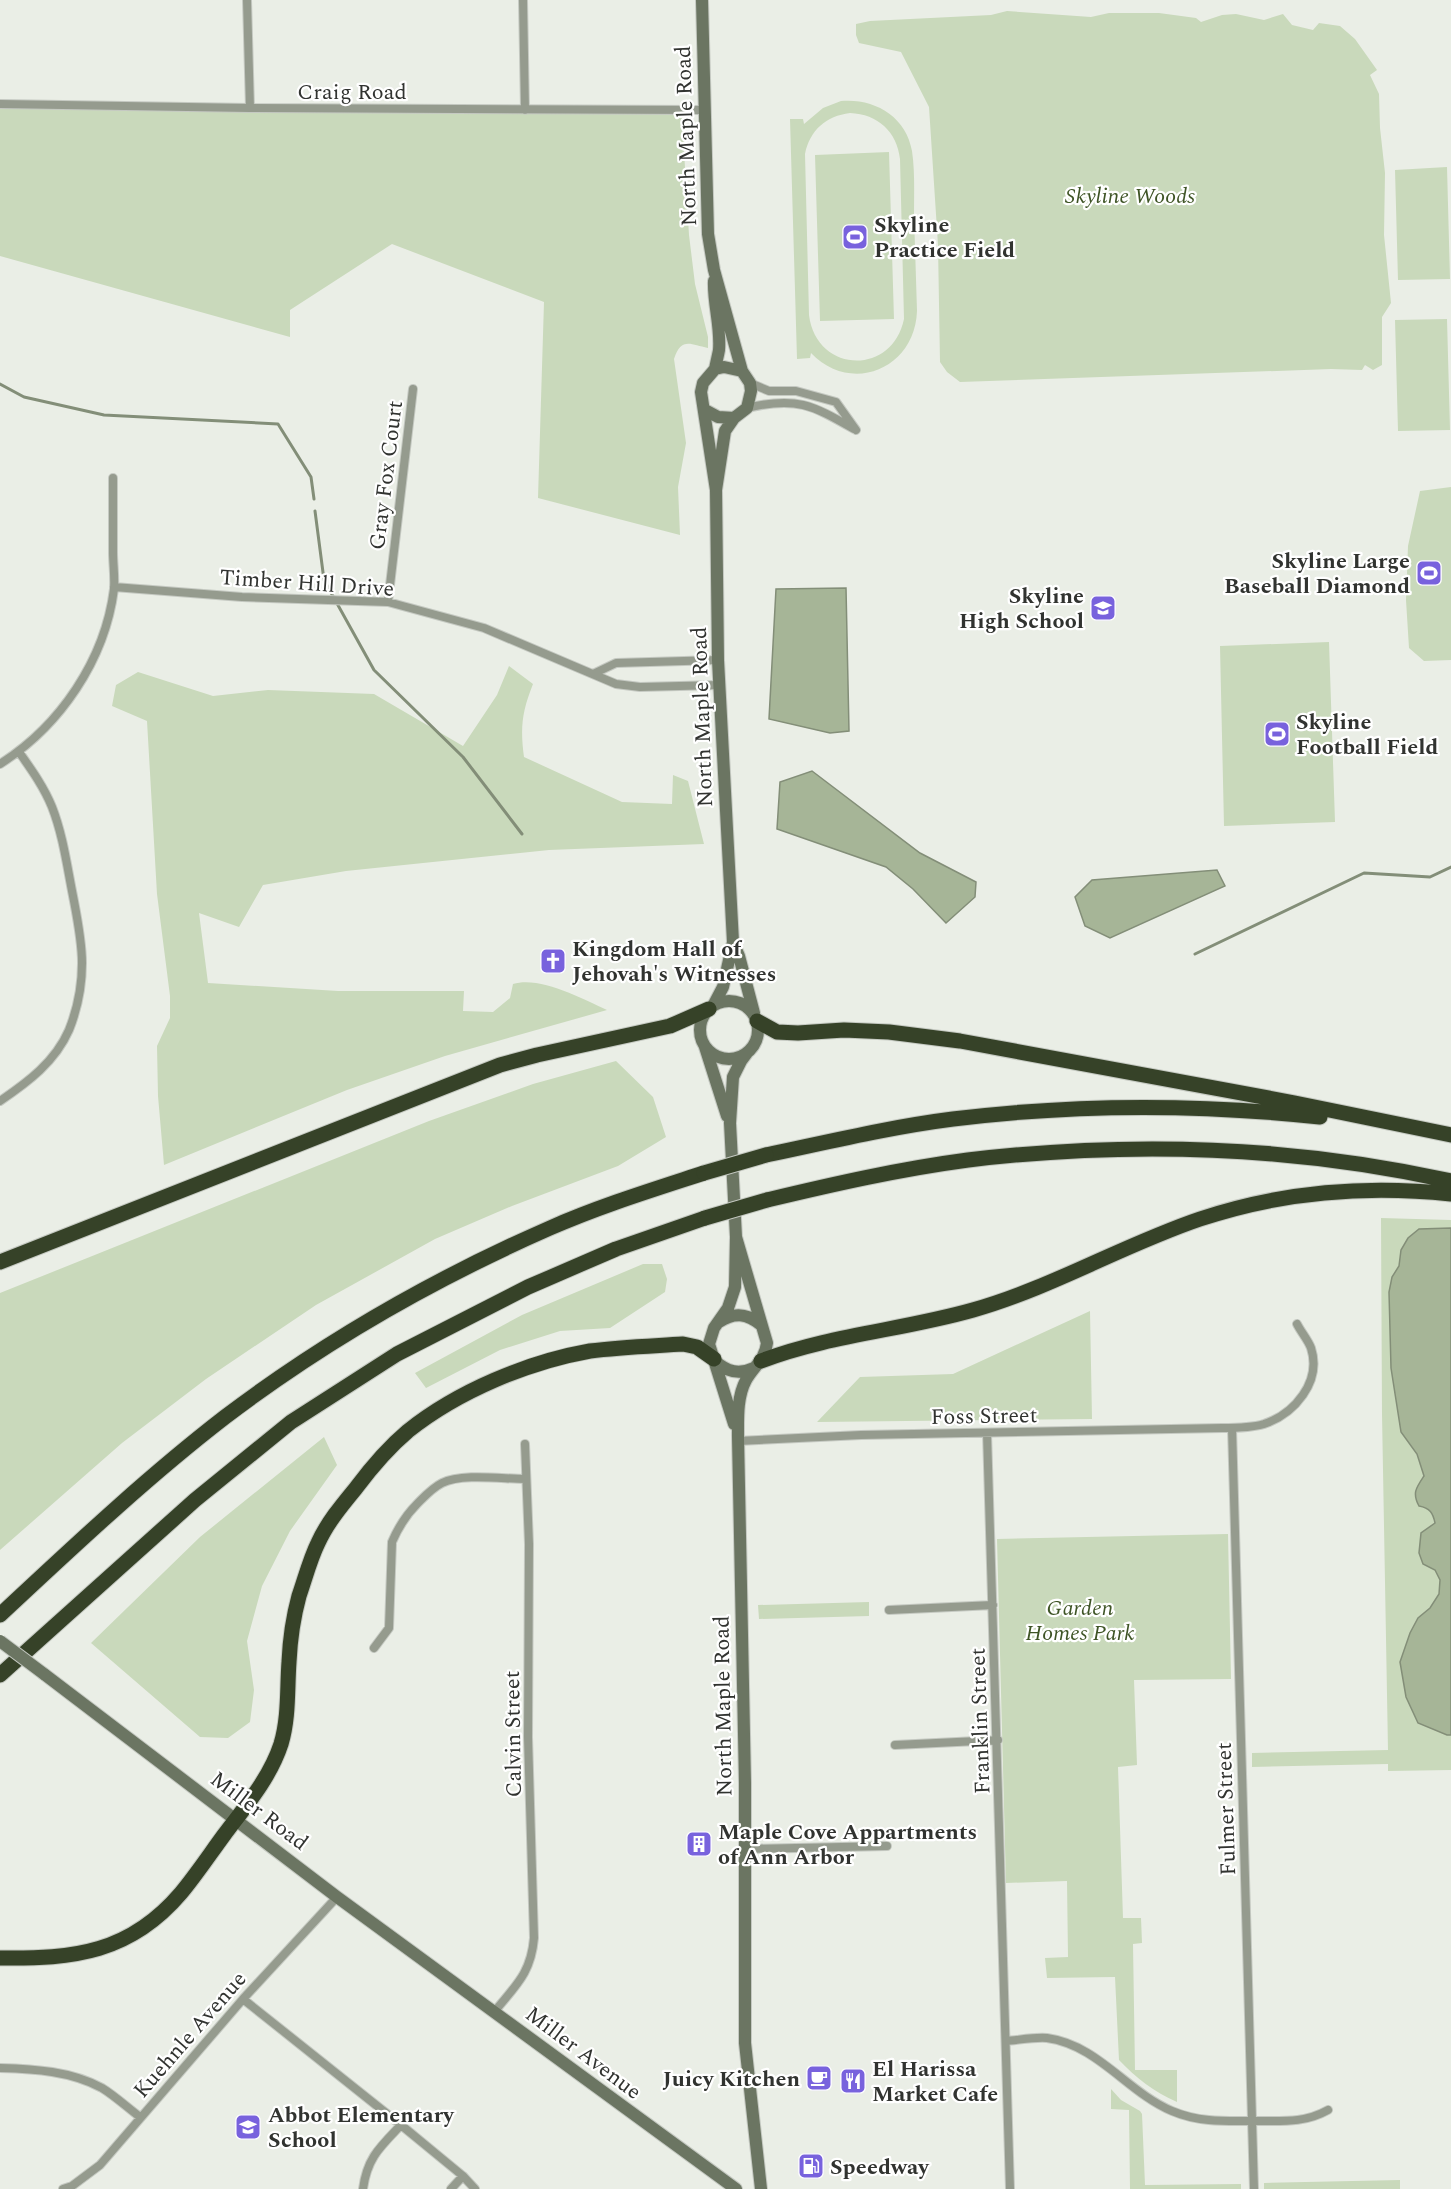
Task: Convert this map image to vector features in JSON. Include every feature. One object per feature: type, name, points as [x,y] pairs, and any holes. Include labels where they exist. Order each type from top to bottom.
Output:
[{"type":"highway","points":[[0,1262],[500,1065],[670,1026],[711,1007]]},
{"type":"highway","points":[[756,1019],[777,1032],[844,1030],[889,1032],[960,1041],[1451,1135]]},
{"type":"highway","points":[[0,1615],[149,1479],[225,1417],[303,1362],[388,1311],[460,1272],[531,1237],[644,1193],[766,1155],[865,1134],[952,1119],[1086,1108],[1182,1108],[1275,1112],[1425,1129]]},
{"type":"highway","points":[[0,1675],[195,1500],[291,1422],[397,1354],[528,1287],[616,1249],[705,1218],[839,1183],[967,1160],[1100,1150],[1228,1150],[1302,1157],[1418,1173],[1451,1181]]},
{"type":"highway","points":[[758,1365],[801,1347],[974,1310],[1200,1219],[1270,1201],[1315,1194],[1367,1190],[1414,1190],[1451,1194]]},
{"type":"highway","points":[[0,1958],[41,1959],[78,1955],[113,1944],[154,1920],[181,1893],[256,1792],[273,1764],[282,1738],[288,1705],[290,1635],[300,1595],[318,1542],[362,1479],[408,1431],[448,1405],[506,1375],[590,1352],[683,1344],[697,1347],[715,1360]]},
{"type":"main road","name":"North Maple Road","points":[[702,0],[708,234],[714,270],[742,371]]},
{"type":"main road","name":"North Maple Road","points":[[714,270],[713,299],[719,337],[715,369]]},
{"type":"main road","points":[[723,367],[742,371],[750,383],[747,408],[734,418],[718,417],[705,410],[701,392],[703,383],[715,369],[723,367]]},
{"type":"main road","name":"North Maple Road","points":[[705,410],[716,490],[718,660],[733,942],[723,987],[711,1007]]},
{"type":"main road","name":"North Maple Road","points":[[716,490],[725,431],[734,418]]},
{"type":"main road","name":"North Maple Road","points":[[733,942],[756,1019]]},
{"type":"main road","points":[[729,1001],[737,1002],[745,1005],[756,1019],[757,1039],[747,1053],[739,1058],[720,1058],[705,1046],[700,1027],[703,1017],[711,1007],[729,1001]]},
{"type":"main road","name":"North Maple Road","points":[[705,1046],[729,1123]]},
{"type":"main road","name":"North Maple Road","points":[[738,1439],[709,1344],[714,1328],[728,1308],[735,1287],[736,1236],[729,1123],[733,1077],[747,1053]]},
{"type":"main road","name":"North Maple Road","points":[[736,1236],[767,1343],[766,1353],[746,1380],[740,1396],[738,1439],[745,1849],[745,2043],[761,2189]]},
{"type":"main road","points":[[719,1322],[727,1317],[745,1315],[761,1325]]},
{"type":"main road","points":[[715,1360],[729,1371],[746,1371],[758,1365]]},
{"type":"main road","name":"Miller Road","points":[[0,1641],[338,1897],[495,2011]]},
{"type":"main road","name":"Miller Avenue","points":[[495,2011],[544,2050],[736,2189]]},
{"type":"street","points":[[247,0],[250,108]]},
{"type":"street","points":[[523,0],[525,110]]},
{"type":"street","name":"Craig Road","points":[[0,104],[250,108],[705,110]]},
{"type":"street","points":[[747,408],[769,402],[806,404],[856,430],[836,402],[796,391],[769,391],[750,383]]},
{"type":"street","name":"Gray Fox Court","points":[[388,602],[413,388]]},
{"type":"street","points":[[0,764],[19,752],[48,725],[81,682],[99,643],[109,614],[114,587],[112,478]]},
{"type":"street","name":"Timber Hill Drive","points":[[114,587],[242,597],[388,602],[484,628],[616,684],[640,687],[719,685]]},
{"type":"street","points":[[593,674],[616,663],[718,660]]},
{"type":"street","points":[[0,1101],[27,1083],[53,1057],[69,1030],[79,995],[82,963],[78,923],[62,838],[52,806],[19,752]]},
{"type":"street","name":"Foss Street","points":[[738,1439],[1232,1428],[1262,1425],[1287,1413],[1309,1384],[1313,1369],[1311,1348],[1297,1324]]},
{"type":"street","name":"Fulmer Street","points":[[1232,1428],[1254,2189]]},
{"type":"street","name":"Franklin Street","points":[[987,1433],[1010,2189]]},
{"type":"street","name":"Calvin Street","points":[[495,2011],[526,1972],[533,1953],[534,1938],[528,1737],[529,1544],[525,1444]]},
{"type":"street","points":[[374,1648],[389,1628],[392,1542],[397,1530],[412,1509],[430,1491],[444,1482],[469,1478],[525,1479]]},
{"type":"street","points":[[890,1610],[993,1605]]},
{"type":"street","points":[[895,1745],[998,1740]]},
{"type":"street","points":[[745,1849],[887,1846]]},
{"type":"street","name":"Kuehnle Avenue","points":[[63,2189],[72,2186],[100,2165],[243,1999],[338,1897]]},
{"type":"street","points":[[243,1999],[401,2125],[463,2176],[475,2189]]},
{"type":"street","points":[[1006,2041],[1046,2038],[1071,2045],[1098,2059],[1148,2100],[1173,2112],[1199,2120],[1302,2121],[1329,2110]]},
{"type":"street","points":[[0,2068],[36,2069],[72,2077],[102,2088],[140,2117]]},
{"type":"street","points":[[363,2189],[373,2154],[401,2125]]},
{"type":"street","points":[[451,2189],[463,2176]]},
{"type":"green space","name":"Skyline Woods","points":[[1007,11],[1091,17],[1109,13],[1159,13],[1196,18],[1201,22],[1222,15],[1236,14],[1264,20],[1283,14],[1292,25],[1313,30],[1319,23],[1340,26],[1355,39],[1377,70],[1370,75],[1379,94],[1385,173],[1384,235],[1391,303],[1382,317],[1382,365],[1373,370],[1365,365],[1362,370],[1331,369],[960,382],[947,372],[940,362],[938,245],[929,107],[901,52],[859,43],[856,24],[870,21],[991,15]]},
{"type":"green space","points":[[841,101],[876,106],[896,119],[909,139],[912,151],[917,311],[914,331],[905,348],[893,361],[878,370],[862,373],[844,372],[827,366],[811,353],[810,358],[797,359],[790,119],[803,119],[804,124],[823,108]],"holes":[[[850,113],[860,114],[884,126],[898,149],[904,319],[897,338],[885,351],[871,359],[855,360],[839,357],[825,348],[815,334],[809,315],[805,154],[807,145],[820,126],[834,117]]]},
{"type":"green space","points":[[0,104],[686,110],[684,151],[689,235],[695,284],[708,337],[708,348],[691,344],[683,345],[674,359],[686,443],[678,487],[680,535],[538,498],[544,302],[392,244],[290,310],[290,337],[0,256]]},
{"type":"green space","name":"Skyline Practice Field","points":[[889,152],[894,319],[820,321],[815,155]]},
{"type":"green space","points":[[1447,167],[1450,279],[1398,280],[1395,170]]},
{"type":"green space","points":[[1447,319],[1450,430],[1398,431],[1395,320]]},
{"type":"green space","name":"Skyline Large Baseball Diamond","points":[[1451,487],[1451,660],[1424,661],[1409,648],[1406,600],[1408,546],[1420,491]]},
{"type":"green space","name":"Skyline Football Field","points":[[1329,642],[1335,822],[1224,826],[1220,646]]},
{"type":"green space","points":[[509,666],[533,684],[523,720],[524,757],[622,802],[672,804],[673,775],[688,781],[704,844],[549,850],[346,871],[263,885],[239,927],[199,913],[208,983],[338,991],[464,991],[463,1011],[493,1012],[510,998],[513,984],[524,982],[561,990],[607,1010],[445,1056],[347,1090],[164,1165],[158,1096],[157,1046],[170,1018],[170,996],[157,894],[147,721],[112,706],[116,685],[138,672],[213,696],[268,690],[374,694],[463,746],[497,695]]},
{"type":"green space","points":[[616,1061],[653,1097],[666,1137],[618,1166],[512,1206],[435,1239],[316,1305],[206,1379],[122,1443],[0,1550],[0,1293],[429,1121],[533,1084]]},
{"type":"green space","points":[[1381,1218],[1451,1220],[1451,1770],[1388,1771],[1388,1764],[1252,1767],[1252,1753],[1388,1750]]},
{"type":"green space","points":[[643,1264],[662,1264],[667,1279],[665,1292],[610,1328],[560,1331],[500,1350],[426,1388],[415,1373],[522,1315]]},
{"type":"green space","points":[[1090,1311],[1092,1419],[817,1422],[860,1377],[953,1374]]},
{"type":"green space","points":[[324,1437],[337,1465],[290,1531],[262,1586],[247,1641],[254,1690],[250,1722],[228,1738],[200,1737],[91,1643],[200,1537]]},
{"type":"green space","name":"Garden Homes Park","points":[[1228,1534],[1231,1679],[1134,1680],[1137,1765],[1118,1767],[1123,1918],[1141,1918],[1142,1943],[1133,1944],[1135,2070],[1177,2070],[1177,2102],[1146,2084],[1119,2060],[1115,1977],[1047,1978],[1045,1958],[1068,1957],[1067,1881],[1006,1883],[997,1539]]},
{"type":"green space","points":[[869,1602],[869,1616],[759,1619],[758,1605]]},
{"type":"green space","points":[[1111,2089],[1121,2100],[1142,2114],[1145,2185],[1241,2184],[1241,2189],[1130,2189],[1129,2110],[1111,2109]]},
{"type":"green space","points":[[1400,2180],[1400,2189],[1264,2189],[1264,2183]]},
{"type":"shaded area","points":[[846,588],[849,731],[830,733],[769,719],[776,589]]},
{"type":"shaded area","points":[[812,771],[920,853],[976,882],[975,897],[946,923],[913,889],[886,867],[777,829],[780,782]]},
{"type":"shaded area","points":[[1217,870],[1225,886],[1110,938],[1085,926],[1075,897],[1092,880]]},
{"type":"shaded area","points":[[1451,1228],[1451,1735],[1447,1735],[1418,1723],[1406,1697],[1400,1662],[1418,1618],[1430,1608],[1439,1594],[1440,1580],[1435,1570],[1423,1564],[1419,1553],[1421,1533],[1435,1523],[1430,1512],[1419,1506],[1417,1501],[1416,1491],[1424,1476],[1417,1454],[1401,1432],[1391,1368],[1389,1292],[1392,1277],[1399,1266],[1401,1250],[1408,1238],[1419,1229]]},
{"type":"waterway","points":[[0,384],[24,397],[104,415],[278,424],[311,477],[314,499]]},
{"type":"waterway","points":[[315,511],[324,580],[374,670],[463,757],[522,834]]},
{"type":"waterway","points":[[1195,954],[1364,873],[1430,877],[1451,867]]},
{"type":"place","name":"Skyline Practice Field","points":[[855,237]]},
{"type":"place","name":"Skyline Large Baseball Diamond","points":[[1429,573]]},
{"type":"place","name":"Skyline High School","points":[[1103,608]]},
{"type":"place","name":"Skyline Football Field","points":[[1277,734]]},
{"type":"place","name":"Kingdom Hall of Jehovah's Witnesses","points":[[553,961]]},
{"type":"place","name":"Maple Cove Appartments of Ann Arbor","points":[[699,1844]]},
{"type":"place","name":"Juicy Kitchen","points":[[819,2078]]},
{"type":"place","name":"El Harissa Market Cafe","points":[[853,2081]]},
{"type":"place","name":"Abbot Elementary School","points":[[248,2127]]},
{"type":"place","name":"Speedway","points":[[811,2166]]}]
